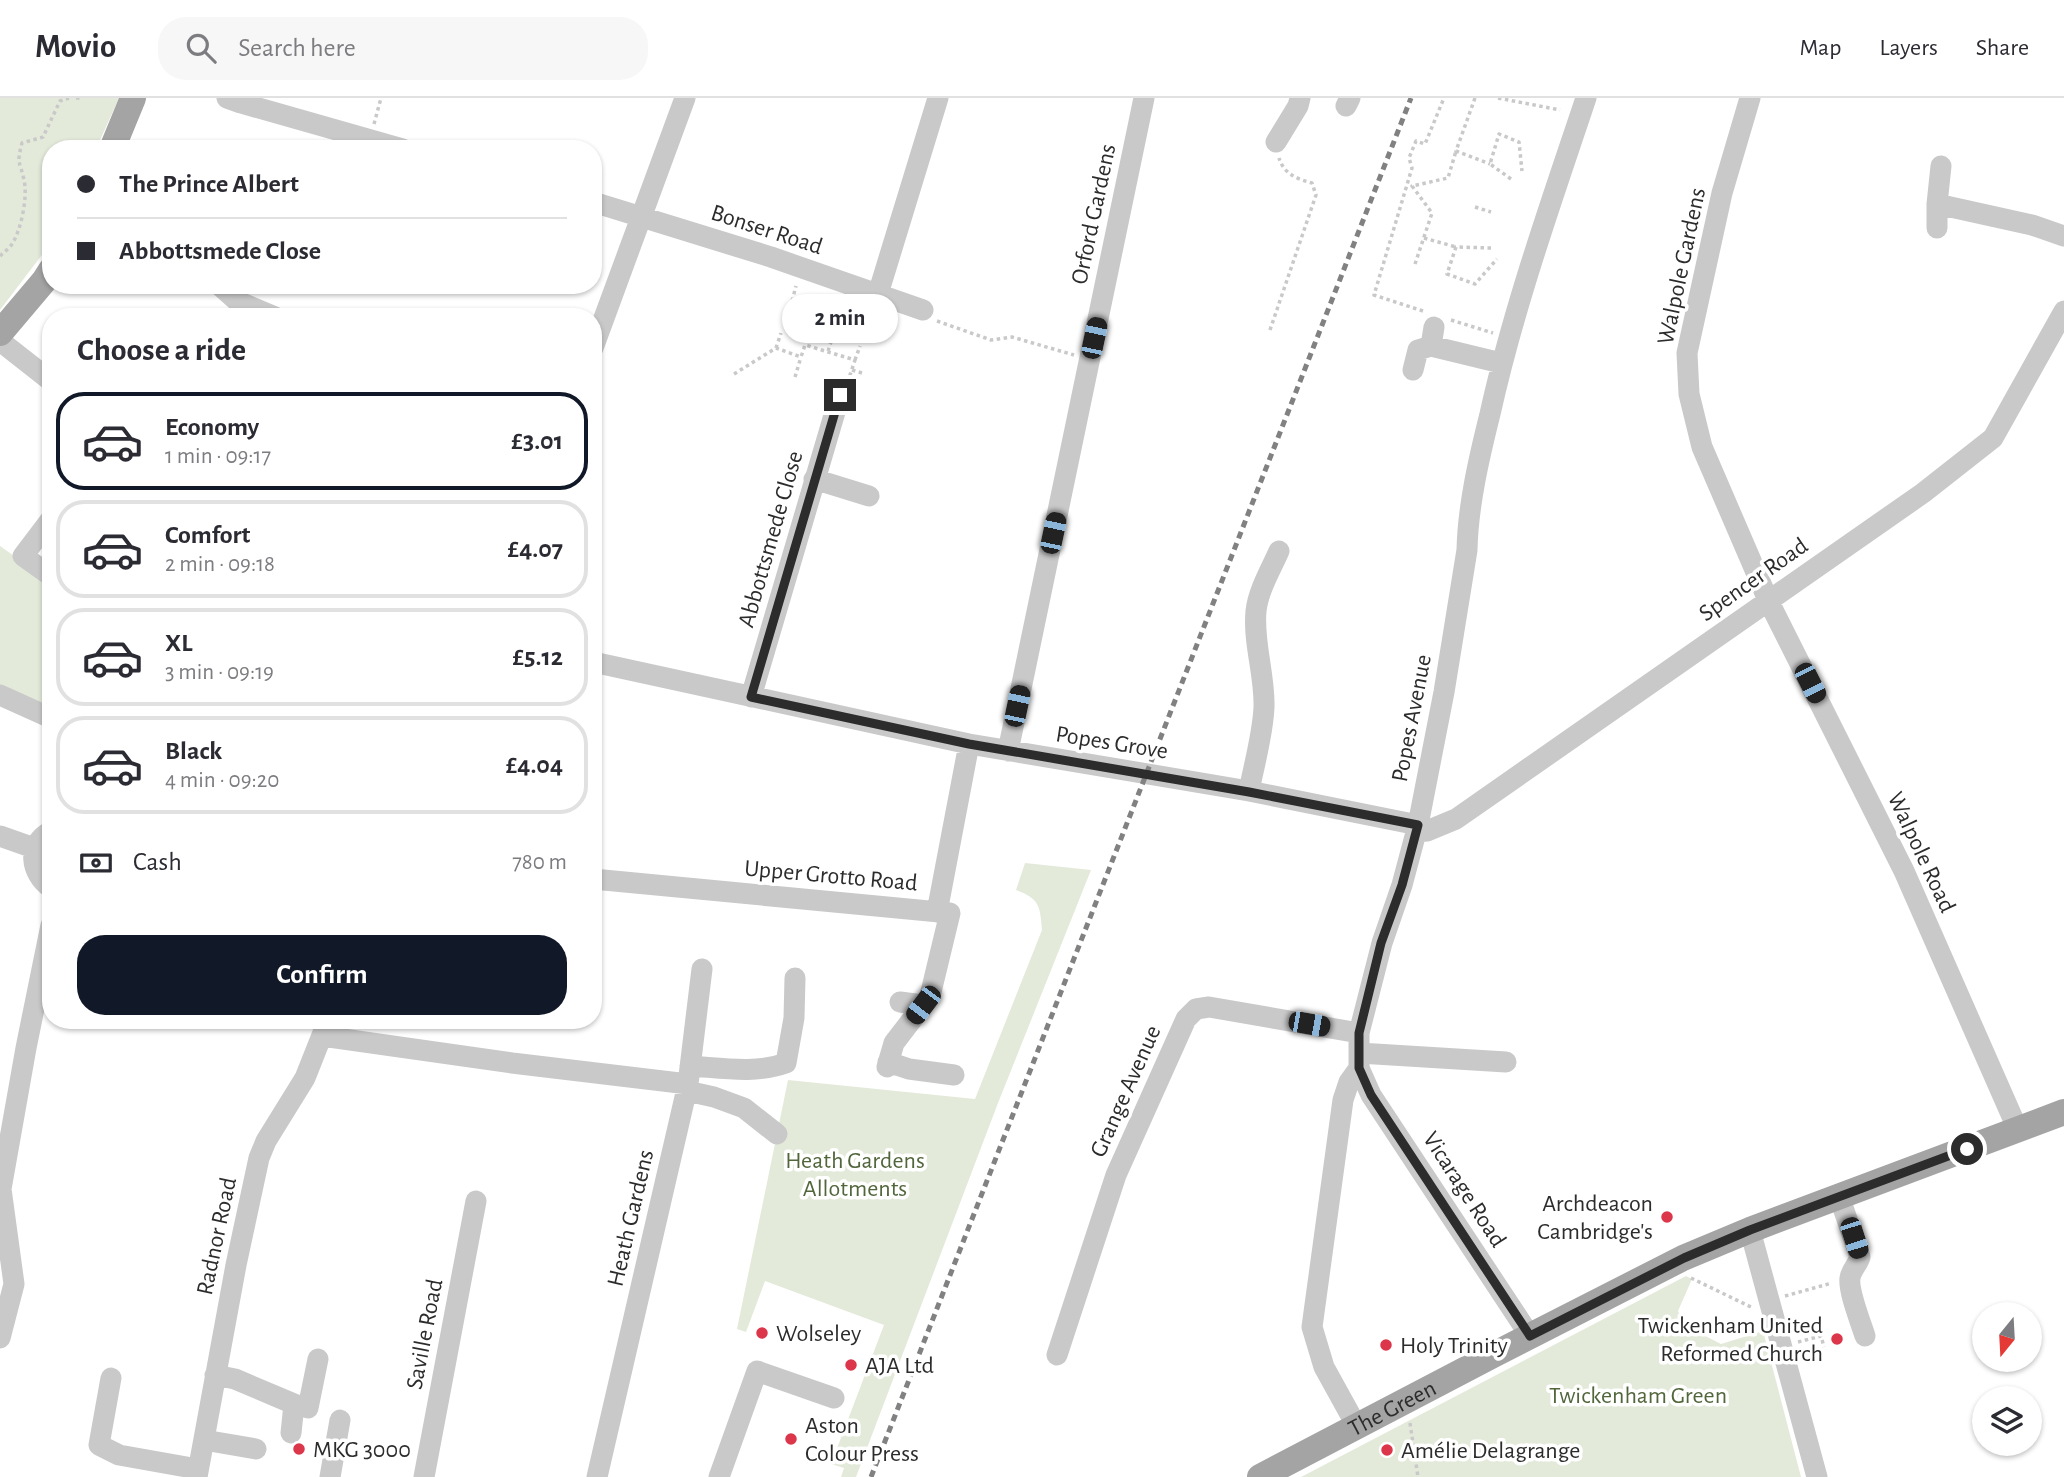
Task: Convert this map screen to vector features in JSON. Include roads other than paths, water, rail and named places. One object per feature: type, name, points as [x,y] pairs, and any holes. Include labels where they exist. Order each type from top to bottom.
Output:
[{"type":"main road","points":[[116,140],[133,98]]},
{"type":"main road","points":[[0,333],[42,283]]},
{"type":"main road","name":"The Green","points":[[1260,1477],[1405,1401],[1492,1348],[1530,1336],[1684,1258],[1750,1230],[2064,1112]]},
{"type":"street","points":[[227,98],[372,140]]},
{"type":"street","points":[[602,323],[685,98]]},
{"type":"street","points":[[878,294],[938,98]]},
{"type":"street","name":"Orford Gardens","points":[[1008,751],[1144,98]]},
{"type":"street","points":[[1276,142],[1300,98]]},
{"type":"street","name":"Popes Avenue","points":[[1356,1425],[1324,1367],[1312,1327],[1343,1100],[1359,1051],[1381,943],[1402,885],[1417,828],[1448,667],[1467,550],[1467,527],[1502,363],[1526,278],[1586,98]]},
{"type":"street","name":"Walpole Gardens","points":[[1750,98],[1722,193],[1687,353],[1689,394],[1702,447],[1768,600]]},
{"type":"street","points":[[1937,228],[1941,166]]},
{"type":"street","points":[[1937,204],[2032,225],[2064,236]]},
{"type":"street","name":"Bonser Road","points":[[602,205],[923,310]]},
{"type":"street","points":[[229,294],[237,301],[254,308]]},
{"type":"street","name":"Spencer Road","points":[[1417,828],[1427,831],[1456,819],[1923,493],[1993,438],[2064,311]]},
{"type":"street","points":[[1413,370],[1418,350],[1434,326],[1502,363]]},
{"type":"street","points":[[0,341],[42,374]]},
{"type":"street","name":"Abbottsmede Close","points":[[751,697],[814,479],[844,388]]},
{"type":"street","points":[[814,479],[869,496]]},
{"type":"street","points":[[42,531],[23,556],[42,570]]},
{"type":"street","points":[[1249,792],[1264,710],[1256,610],[1259,596],[1279,551]]},
{"type":"street","name":"Walpole Road","points":[[1768,600],[1904,871],[2018,1130]]},
{"type":"street","name":"Popes Grove","points":[[602,664],[969,744],[1249,792],[1417,828]]},
{"type":"street","points":[[0,695],[42,714]]},
{"type":"street","name":"Upper Grotto Road","points":[[602,880],[937,912],[969,744]]},
{"type":"street","points":[[0,836],[34,848]]},
{"type":"street","points":[[42,836],[34,848],[34,863],[38,877],[42,880]]},
{"type":"street","points":[[937,912],[950,913],[930,996],[894,1042],[888,1065],[954,1074]]},
{"type":"street","points":[[0,1338],[13,1284],[1,1189],[42,969]]},
{"type":"street","name":"Heath Gardens","points":[[597,1477],[688,1080],[702,969]]},
{"type":"street","points":[[330,1029],[512,1063],[688,1080],[773,1068],[786,1063],[794,1018],[795,978]]},
{"type":"street","points":[[900,1002],[923,1005]]},
{"type":"street","name":"Grange Avenue","points":[[1057,1355],[1116,1175],[1186,1019],[1196,1009],[1209,1007],[1359,1051],[1506,1062]]},
{"type":"street","name":"Radnor Road","points":[[197,1473],[259,1158],[266,1141],[305,1078],[325,1029]]},
{"type":"street","name":"Vicarage Road","points":[[1359,1051],[1371,1095],[1530,1336]]},
{"type":"street","points":[[688,1080],[715,1097],[744,1108],[777,1134]]},
{"type":"street","points":[[1839,1196],[1860,1256],[1850,1278],[1853,1298],[1865,1336]]},
{"type":"street","name":"Saville Road","points":[[424,1477],[476,1201]]},
{"type":"street","points":[[1750,1230],[1817,1477]]},
{"type":"street","points":[[215,1375],[235,1379],[308,1408],[318,1359]]},
{"type":"street","points":[[719,1477],[757,1371],[834,1398]]},
{"type":"street","points":[[111,1378],[99,1445],[119,1455],[197,1473]]},
{"type":"street","points":[[291,1433],[294,1404]]},
{"type":"street","points":[[330,1477],[340,1420]]},
{"type":"street","points":[[204,1440],[256,1449]]},
{"type":"railway","points":[[871,1477],[1411,98]]},
{"type":"place","name":"Archdeacon Cambridge's","points":[[1667,1217]]},
{"type":"place","name":"Wolseley","points":[[762,1333]]},
{"type":"place","name":"Twickenham United Reformed Church","points":[[1837,1339]]},
{"type":"place","name":"Holy Trinity","points":[[1386,1345]]},
{"type":"place","name":"AJA Ltd","points":[[851,1365]]},
{"type":"place","name":"Aston Colour Press","points":[[791,1439]]},
{"type":"place","name":"MKG 3000","points":[[299,1449]]},
{"type":"place","name":"Amélie Delagrange","points":[[1387,1450]]},
{"type":"park label","name":"Heath Gardens Allotments","points":[[855,1174]]},
{"type":"park label","name":"Twickenham Green","points":[[1638,1395]]}]
